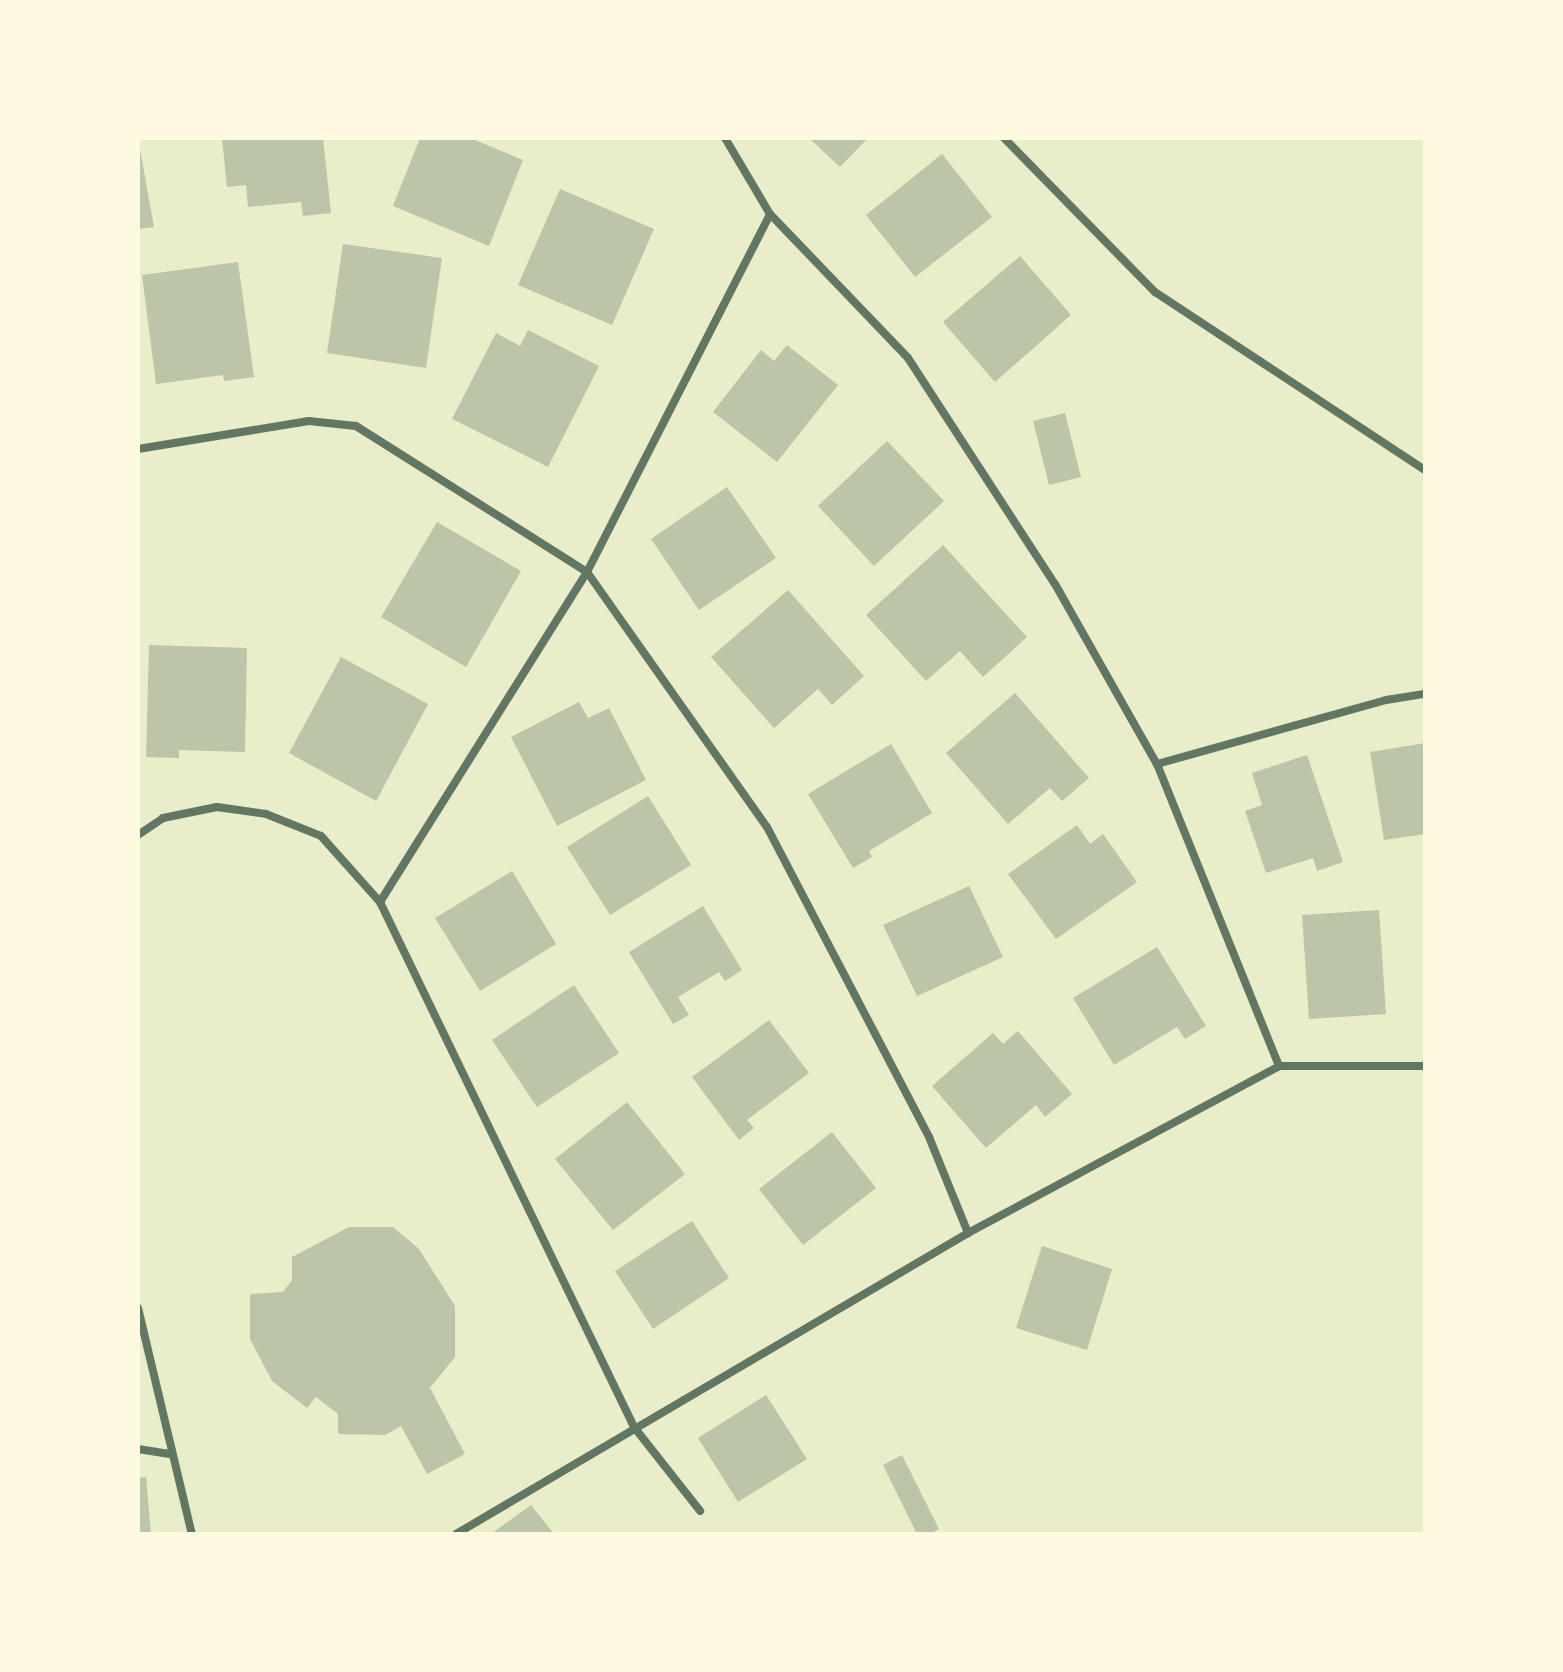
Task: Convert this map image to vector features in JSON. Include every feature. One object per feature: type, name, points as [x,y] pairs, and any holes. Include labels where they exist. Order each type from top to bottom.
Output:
[{"type":"street","points":[[725,138],[770,214],[908,358],[1055,584],[1157,764],[1279,1066]]},
{"type":"street","points":[[1004,138],[1155,292],[1425,470]]},
{"type":"street","points":[[380,902],[587,572],[770,214]]},
{"type":"street","points":[[138,449],[193,436],[309,421],[356,426],[587,572],[767,827],[929,1137],[968,1233]]},
{"type":"street","points":[[1157,764],[1386,700],[1425,694]]},
{"type":"street","points":[[138,835],[163,818],[217,807],[266,814],[321,836],[380,902],[634,1427],[700,1511]]},
{"type":"street","points":[[456,1534],[968,1233],[1279,1066],[1425,1066]]},
{"type":"street","points":[[138,1308],[170,1454],[192,1534]]},
{"type":"street","points":[[138,1449],[170,1454]]},
{"type":"building","points":[[138,138],[154,227],[138,229]]},
{"type":"building","points":[[222,138],[323,138],[331,213],[303,216],[301,202],[248,207],[246,185],[227,187]]},
{"type":"building","points":[[420,138],[470,138],[523,160],[489,246],[393,206]]},
{"type":"building","points":[[809,138],[868,138],[840,167]]},
{"type":"building","points":[[942,154],[992,217],[915,277],[866,215]]},
{"type":"building","points":[[560,189],[654,229],[612,325],[518,285]]},
{"type":"building","points":[[343,244],[442,258],[426,368],[327,353]]},
{"type":"building","points":[[1020,256],[1071,315],[995,382],[943,322]]},
{"type":"building","points":[[238,262],[254,377],[224,381],[223,375],[156,384],[142,275]]},
{"type":"building","points":[[528,330],[599,366],[548,467],[452,419],[496,333],[520,346]]},
{"type":"building","points":[[787,345],[838,385],[777,462],[713,412],[761,350],[774,361]]},
{"type":"building","points":[[1065,413],[1081,477],[1049,485],[1033,421]]},
{"type":"building","points":[[887,441],[944,501],[874,566],[818,506]]},
{"type":"building","points":[[727,487],[776,558],[699,610],[651,539]]},
{"type":"building","points":[[437,522],[521,571],[466,667],[381,617]]},
{"type":"building","points":[[943,545],[1027,637],[983,677],[960,651],[926,681],[866,615]]},
{"type":"building","points":[[788,590],[864,676],[832,705],[818,689],[774,728],[711,657]]},
{"type":"building","points":[[149,645],[247,648],[245,752],[179,750],[179,758],[146,757]]},
{"type":"building","points":[[341,657],[428,704],[376,801],[289,753]]},
{"type":"building","points":[[1015,693],[1089,778],[1062,801],[1050,788],[1008,824],[946,753]]},
{"type":"building","points":[[579,702],[588,718],[609,708],[646,780],[557,826],[511,737]]},
{"type":"building","points":[[1425,743],[1425,834],[1384,840],[1370,752]]},
{"type":"building","points":[[891,744],[932,813],[869,851],[872,857],[853,868],[808,794]]},
{"type":"building","points":[[1307,755],[1343,862],[1317,871],[1313,858],[1266,873],[1245,811],[1262,805],[1252,773]]},
{"type":"building","points":[[648,796],[691,865],[610,915],[567,847]]},
{"type":"building","points":[[1077,825],[1090,844],[1103,834],[1137,882],[1056,939],[1008,874]]},
{"type":"building","points":[[512,871],[556,944],[480,991],[435,918]]},
{"type":"building","points":[[969,886],[1003,957],[917,996],[883,925]]},
{"type":"building","points":[[703,906],[742,970],[725,981],[719,972],[678,997],[689,1015],[673,1024],[629,952]]},
{"type":"building","points":[[1379,910],[1386,1014],[1309,1019],[1302,915]]},
{"type":"building","points":[[1157,947],[1206,1026],[1185,1039],[1177,1027],[1114,1065],[1073,998]]},
{"type":"building","points":[[574,985],[619,1053],[537,1107],[492,1040]]},
{"type":"building","points":[[769,1020],[809,1073],[747,1120],[754,1128],[739,1140],[692,1077]]},
{"type":"building","points":[[1018,1031],[1072,1094],[1045,1117],[1036,1105],[986,1148],[932,1086],[993,1033],[1003,1044]]},
{"type":"building","points":[[627,1102],[685,1174],[613,1230],[555,1159]]},
{"type":"building","points":[[832,1132],[876,1188],[803,1245],[759,1189]]},
{"type":"building","points":[[692,1221],[729,1278],[653,1329],[615,1271]]},
{"type":"building","points":[[349,1227],[393,1227],[419,1249],[455,1306],[455,1357],[430,1388],[465,1454],[427,1474],[401,1426],[385,1435],[338,1434],[338,1414],[316,1397],[307,1408],[272,1381],[250,1339],[250,1294],[283,1292],[292,1280],[292,1257]]},
{"type":"building","points":[[1042,1246],[1112,1269],[1087,1350],[1016,1328]]},
{"type":"building","points":[[766,1395],[807,1459],[738,1502],[698,1438]]},
{"type":"building","points":[[902,1455],[939,1529],[930,1534],[917,1534],[883,1465]]},
{"type":"building","points":[[146,1477],[151,1534],[138,1534],[138,1478]]},
{"type":"building","points":[[531,1505],[554,1534],[491,1534]]}]
